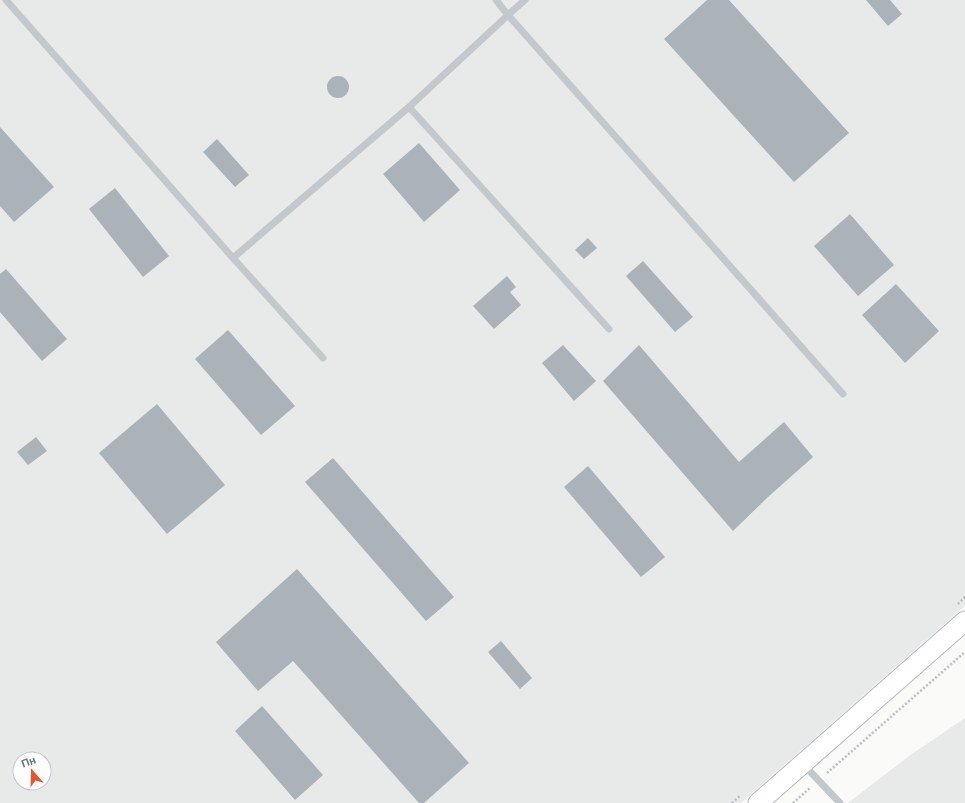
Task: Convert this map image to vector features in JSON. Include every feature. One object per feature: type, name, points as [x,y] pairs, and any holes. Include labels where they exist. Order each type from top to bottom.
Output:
[{"type":"main road","points":[[758,803],[965,621]]},
{"type":"lane","points":[[6,0],[322,358]]},
{"type":"lane","points":[[496,0],[843,394]]},
{"type":"lane","points":[[233,258],[408,107],[525,0]]},
{"type":"lane","points":[[408,107],[609,329]]},
{"type":"lane","points":[[803,764],[840,803]]},
{"type":"path","points":[[793,803],[965,652]]},
{"type":"shaded area","points":[[0,0],[965,0],[965,606],[741,803],[0,803]]},
{"type":"shaded area","points":[[965,718],[965,803],[848,803],[909,756]]},
{"type":"building","points":[[707,0],[729,0],[849,133],[794,182],[664,39]]},
{"type":"building","points":[[866,0],[890,0],[902,14],[888,26]]},
{"type":"building","points":[[338,76],[346,79],[349,87],[346,95],[338,98],[330,95],[327,87],[330,79]]},
{"type":"building","points":[[0,127],[54,187],[14,222],[0,206]]},
{"type":"building","points":[[217,139],[249,175],[235,187],[203,152]]},
{"type":"building","points":[[419,143],[460,190],[424,222],[383,174]]},
{"type":"building","points":[[115,188],[169,256],[143,277],[89,209]]},
{"type":"building","points":[[850,214],[894,265],[858,296],[814,246]]},
{"type":"building","points":[[588,238],[597,248],[584,259],[575,250]]},
{"type":"building","points":[[643,261],[693,317],[675,332],[626,276]]},
{"type":"building","points":[[6,269],[67,339],[42,361],[0,312],[0,274]]},
{"type":"building","points":[[507,276],[516,287],[510,292],[521,305],[494,329],[473,306]]},
{"type":"building","points":[[896,284],[939,331],[905,363],[862,315]]},
{"type":"building","points":[[228,330],[295,406],[261,435],[195,359]]},
{"type":"building","points":[[563,345],[596,381],[574,401],[542,363]]},
{"type":"building","points":[[639,345],[739,462],[784,422],[813,457],[733,531],[603,381]]},
{"type":"building","points":[[157,404],[225,485],[167,534],[99,453]]},
{"type":"building","points":[[36,437],[47,451],[28,465],[17,452]]},
{"type":"building","points":[[333,458],[454,597],[426,621],[305,482]]},
{"type":"building","points":[[588,466],[665,557],[641,577],[564,487]]},
{"type":"building","points":[[297,569],[469,763],[424,803],[419,803],[293,661],[258,691],[216,642]]},
{"type":"building","points":[[501,641],[532,678],[520,689],[488,652]]},
{"type":"building","points":[[262,706],[323,775],[295,800],[235,731]]}]
